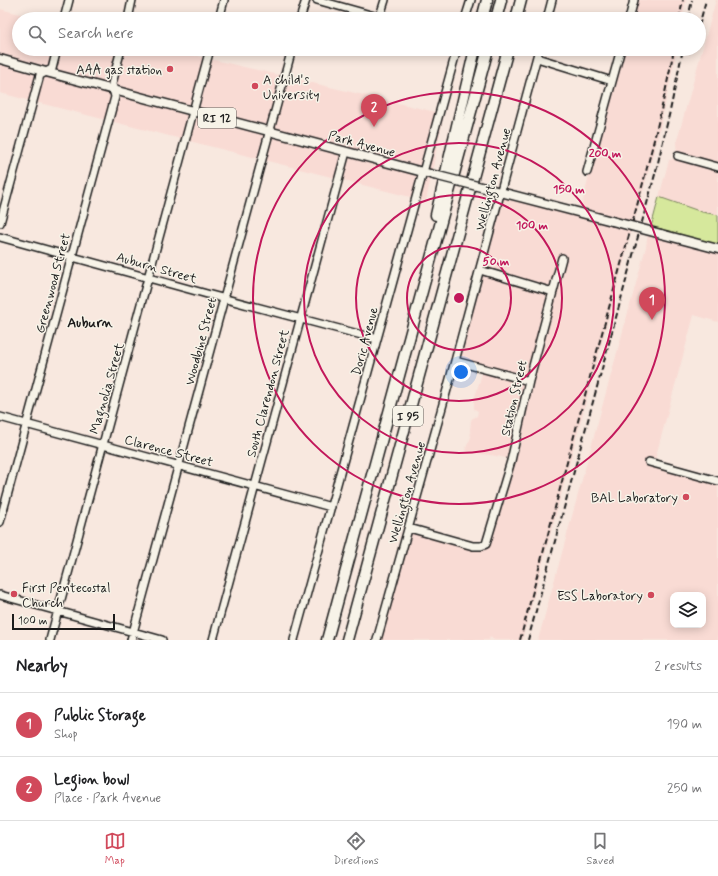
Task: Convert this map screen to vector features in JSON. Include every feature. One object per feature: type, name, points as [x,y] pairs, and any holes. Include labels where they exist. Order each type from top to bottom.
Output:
[{"type":"highway","points":[[484,12],[487,0]]},
{"type":"highway","points":[[498,12],[501,0]]},
{"type":"highway","points":[[518,12],[522,0]]},
{"type":"highway","points":[[406,350],[452,140],[473,56]]},
{"type":"highway","name":"I 95","points":[[327,640],[486,56]]},
{"type":"highway","name":"I 95","points":[[347,640],[506,56]]},
{"type":"main road","name":"Park Avenue","points":[[0,59],[269,132],[718,249]]},
{"type":"street","points":[[66,12],[69,0]]},
{"type":"street","points":[[129,12],[132,0]]},
{"type":"street","points":[[220,12],[224,0]]},
{"type":"street","points":[[302,12],[306,0]]},
{"type":"street","points":[[317,0],[360,12]]},
{"type":"street","points":[[382,12],[385,0]]},
{"type":"street","points":[[467,12],[471,0]]},
{"type":"street","points":[[549,12],[552,0]]},
{"type":"street","points":[[631,12],[634,0]]},
{"type":"street","points":[[0,223],[40,75],[52,69],[55,56]]},
{"type":"street","name":"Greenwood Street","points":[[0,522],[115,97],[112,84],[119,56]]},
{"type":"street","name":"Magnolia Street","points":[[50,640],[208,56]]},
{"type":"street","name":"Woodbine Street","points":[[131,640],[290,56]]},
{"type":"street","name":"Doric Avenue","points":[[294,640],[455,56]]},
{"type":"street","points":[[587,172],[619,56]]},
{"type":"street","points":[[537,58],[612,81]]},
{"type":"street","name":"Wellington Avenue","points":[[377,640],[455,361],[537,58]]},
{"type":"street","name":"South Clarendon Street","points":[[213,640],[299,318],[346,152]]},
{"type":"street","points":[[678,156],[718,166]]},
{"type":"street","name":"Auburn Street","points":[[0,237],[377,339]]},
{"type":"street","name":"Station Street","points":[[409,528],[473,546],[481,546],[486,544],[511,461],[529,381],[562,258]]},
{"type":"street","points":[[480,270],[553,292]]},
{"type":"street","points":[[455,361],[529,381]]},
{"type":"street","name":"Clarence Street","points":[[0,417],[331,507]]},
{"type":"street","points":[[649,462],[718,481]]},
{"type":"street","points":[[0,595],[162,640]]},
{"type":"shaded area","points":[[634,0],[686,0],[683,12],[631,12]]},
{"type":"shaded area","points":[[716,0],[718,0],[718,215],[702,212],[659,197],[669,160],[683,158],[677,153],[676,144],[700,56],[706,56],[706,36]]},
{"type":"shaded area","points":[[0,9],[12,12],[12,56],[198,56],[444,114],[426,201],[0,93]]},
{"type":"shaded area","points":[[619,56],[676,56],[659,133],[637,213],[631,228],[627,250],[522,640],[494,640],[490,637],[489,640],[378,640],[408,531],[474,545],[483,544],[510,459],[467,452],[466,448],[471,437],[471,420],[477,416],[478,411],[474,409],[474,400],[483,370],[456,361],[501,192],[581,209]]},
{"type":"shaded area","points":[[648,232],[718,250],[718,322],[694,315],[654,463],[718,482],[718,640],[538,640],[646,247]]},
{"type":"green space","points":[[659,197],[702,212],[718,215],[718,250],[650,231]]},
{"type":"railway","points":[[680,12],[683,0]]},
{"type":"railway","points":[[689,12],[692,0]]},
{"type":"railway","points":[[703,12],[706,0]]},
{"type":"railway","points":[[520,640],[642,188],[673,56]]},
{"type":"railway","points":[[528,640],[657,167],[682,56]]},
{"type":"place","name":"AAA gas station","points":[[170,69]]},
{"type":"place","name":"A child's University","points":[[255,86]]},
{"type":"place","name":"Legion bowl","points":[[374,127]]},
{"type":"place","name":"Public Storage","points":[[652,320]]},
{"type":"place","name":"BAL Laboratory","points":[[686,497]]},
{"type":"place","name":"First Pentecostal Church","points":[[14,594]]},
{"type":"place","name":"ESS Laboratory","points":[[651,595]]},
{"type":"district","name":"Auburn","points":[[90,322]]}]
